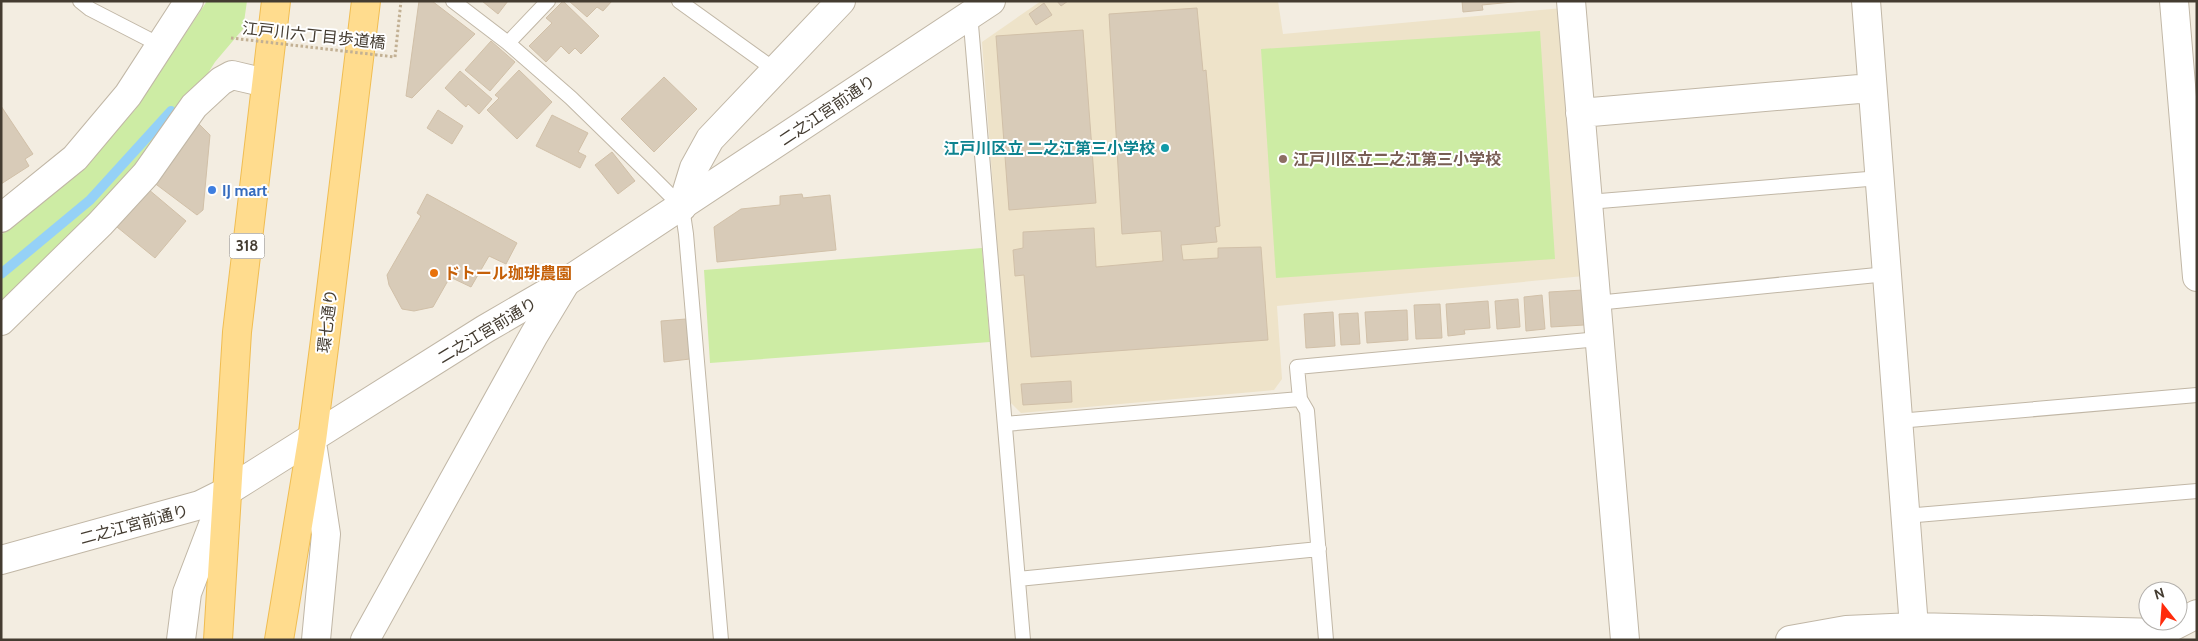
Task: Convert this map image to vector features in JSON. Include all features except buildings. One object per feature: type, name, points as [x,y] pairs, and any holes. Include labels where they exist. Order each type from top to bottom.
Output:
[{"type":"main road","name":"318","points":[[218,640],[237,332],[276,1]]},
{"type":"main road","name":"環七通り","points":[[279,640],[312,440],[366,1]]},
{"type":"street","points":[[1,218],[75,158],[128,95],[189,1]]},
{"type":"street","points":[[682,207],[694,168],[710,139],[841,1]]},
{"type":"street","points":[[1571,1],[1625,640]]},
{"type":"street","points":[[1866,1],[1914,627]]},
{"type":"street","points":[[2174,1],[2190,104],[2197,277]]},
{"type":"street","name":"二之江宮前通り","points":[[1,560],[200,505],[226,492],[312,440],[485,329],[566,282],[682,207],[977,6]]},
{"type":"street","points":[[1,321],[100,224],[146,174],[194,106],[221,81],[232,75],[266,83]]},
{"type":"street","points":[[1580,113],[1872,88]]},
{"type":"street","points":[[365,640],[534,334],[566,282]]},
{"type":"street","points":[[312,440],[326,534],[316,640]]},
{"type":"street","points":[[181,640],[187,592],[226,492]]},
{"type":"street","points":[[1790,640],[1846,630],[1914,627],[2160,632],[2197,614]]},
{"type":"lane","points":[[80,1],[90,9],[160,45]]},
{"type":"lane","points":[[453,1],[508,43],[571,98],[682,207],[686,234],[721,640]]},
{"type":"lane","points":[[508,43],[548,1]]},
{"type":"lane","points":[[680,1],[775,70]]},
{"type":"lane","points":[[977,6],[1005,424],[1023,640]]},
{"type":"lane","points":[[1588,202],[1880,178]]},
{"type":"lane","points":[[1596,303],[1886,274]]},
{"type":"lane","points":[[1326,640],[1307,412],[1300,399],[1297,367],[1599,338]]},
{"type":"lane","points":[[1898,421],[2197,395]]},
{"type":"lane","points":[[1005,424],[1300,399]]},
{"type":"lane","points":[[1905,516],[2197,491]]},
{"type":"lane","points":[[1018,579],[1319,549]]},
{"type":"path","name":"江戸川六丁目歩道橋","points":[[231,38],[394,57],[401,1]]},
{"type":"shaded area","name":"江戸川区立二之江第三小学校","points":[[1041,1],[1278,1],[1283,34],[1563,8],[1584,276],[1277,306],[1282,379],[1274,390],[1021,413],[1009,401],[982,42]]},
{"type":"green space","points":[[207,1],[247,1],[243,29],[215,62],[191,100],[140,169],[1,312],[1,235],[75,171],[135,110]]},
{"type":"green space","points":[[1540,31],[1555,259],[1276,278],[1261,49]]},
{"type":"green space","points":[[982,248],[990,342],[710,363],[704,270]]},
{"type":"waterway","points":[[1,274],[90,200],[171,111]]},
{"type":"place","name":"江戸川区立 二之江第三小学校","points":[[1165,148]]},
{"type":"place","name":"江戸川区立二之江第三小学校","points":[[1283,159]]},
{"type":"place","name":"IJ mart","points":[[212,190]]},
{"type":"place","name":"ドトール珈琲農園","points":[[434,273]]}]
